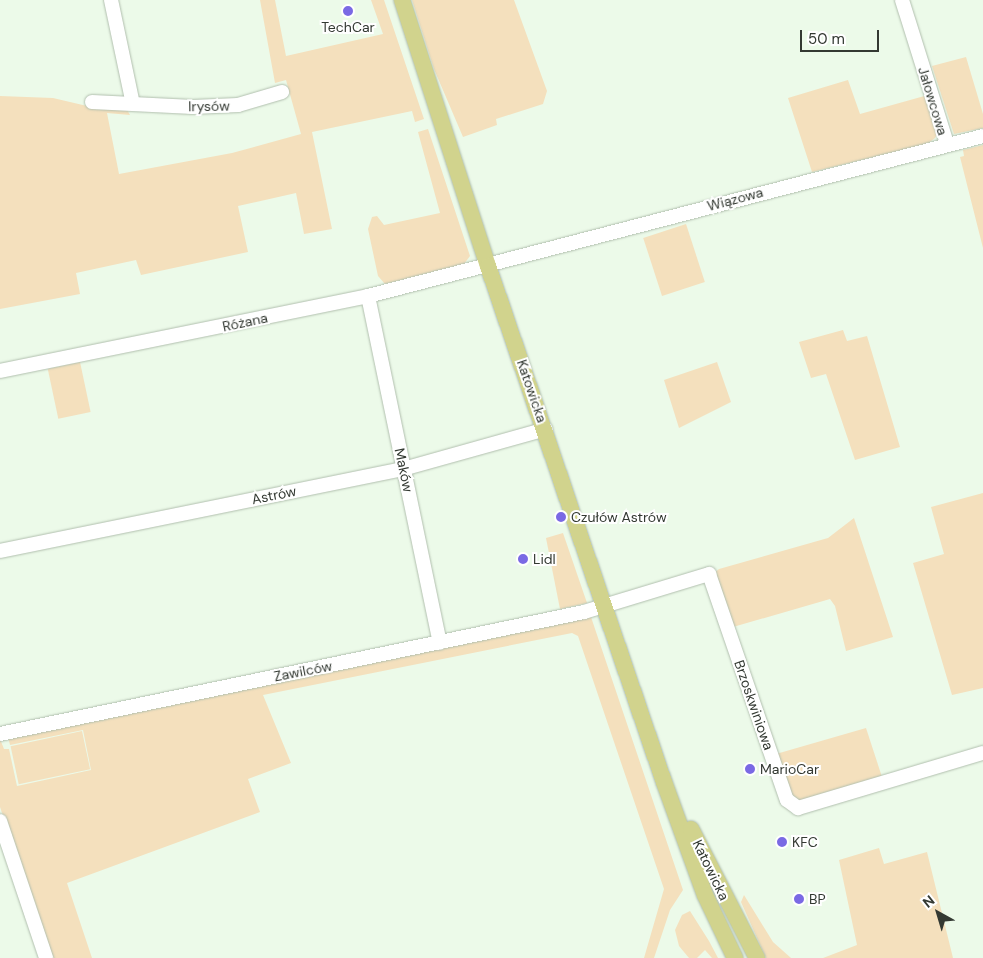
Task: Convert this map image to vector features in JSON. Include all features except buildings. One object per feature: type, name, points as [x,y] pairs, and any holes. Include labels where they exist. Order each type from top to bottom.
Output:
[{"type":"main road","name":"Katowicka","points":[[402,0],[488,266],[546,429],[664,782],[705,895],[735,958]]},
{"type":"main road","name":"Katowicka","points":[[664,782],[757,958]]},
{"type":"street","points":[[111,0],[133,104]]},
{"type":"street","name":"Jałowcowa","points":[[902,0],[947,144]]},
{"type":"street","name":"Irysów","points":[[92,102],[238,105],[282,92]]},
{"type":"street","name":"Wiązowa","points":[[488,266],[983,136]]},
{"type":"street","name":"Różana","points":[[0,371],[368,296],[488,266]]},
{"type":"street","name":"Maków","points":[[368,296],[440,643]]},
{"type":"street","name":"Astrów","points":[[0,551],[404,469],[546,429]]},
{"type":"street","name":"Brzoskwiniowa","points":[[605,606],[708,574],[787,800],[798,808],[983,753]]},
{"type":"street","name":"Zawilców","points":[[0,734],[440,643],[605,606]]},
{"type":"street","points":[[0,821],[46,958]]},
{"type":"shaded area","points":[[260,0],[275,0],[286,56],[383,34],[371,0],[384,0],[424,119],[415,122],[412,111],[312,132],[332,229],[304,234],[296,193],[238,206],[248,252],[141,275],[136,260],[76,273],[80,294],[0,309],[0,96],[53,98],[87,106],[126,108],[130,115],[107,113],[119,174],[232,153],[301,134],[286,80],[275,83]]},
{"type":"shaded area","points":[[412,0],[514,0],[547,91],[543,104],[496,119],[497,125],[463,137],[434,69]]},
{"type":"shaded area","points":[[966,57],[983,114],[983,128],[954,134],[932,66]]},
{"type":"shaded area","points":[[848,80],[860,114],[928,95],[939,131],[935,138],[927,144],[812,172],[788,98]]},
{"type":"shaded area","points":[[428,129],[470,256],[464,264],[385,284],[378,276],[368,229],[372,217],[377,216],[384,225],[440,213],[418,132]]},
{"type":"shaded area","points":[[983,145],[983,248],[960,157],[964,156],[963,150]]},
{"type":"shaded area","points":[[686,224],[705,282],[662,296],[643,238]]},
{"type":"shaded area","points":[[843,330],[847,341],[867,336],[900,447],[855,460],[826,374],[811,378],[799,342]]},
{"type":"shaded area","points":[[80,362],[91,412],[58,419],[48,369]]},
{"type":"shaded area","points":[[717,362],[731,402],[679,428],[664,380]]},
{"type":"shaded area","points":[[983,493],[983,688],[952,695],[913,563],[944,554],[931,507]]},
{"type":"shaded area","points":[[854,518],[893,637],[846,651],[835,606],[830,599],[733,627],[713,574],[719,569],[828,538]]},
{"type":"shaded area","points":[[563,533],[587,603],[560,609],[546,538]]},
{"type":"shaded area","points":[[591,617],[683,890],[670,910],[654,958],[644,958],[664,889],[578,636],[572,633],[263,695],[291,763],[248,779],[260,812],[67,883],[92,958],[51,958],[0,807],[0,739],[4,749],[9,749],[17,786],[91,770],[83,730],[10,745],[8,737]]},
{"type":"shaded area","points":[[866,728],[882,777],[797,801],[789,797],[776,754]]},
{"type":"shaded area","points":[[82,731],[90,769],[19,784],[11,746]]},
{"type":"shaded area","points":[[879,848],[884,864],[927,852],[953,958],[823,958],[857,945],[839,860]]},
{"type":"shaded area","points":[[744,895],[773,942],[791,958],[766,958],[741,902]]},
{"type":"shaded area","points":[[690,911],[718,958],[712,958],[705,950],[697,958],[689,958],[679,946],[675,930],[682,915]]},
{"type":"place","name":"TechCar","points":[[348,11]]},
{"type":"place","name":"Czułów Astrów","points":[[561,517]]},
{"type":"place","name":"Lidl","points":[[523,559]]},
{"type":"place","name":"MarioCar","points":[[750,769]]},
{"type":"place","name":"KFC","points":[[782,842]]},
{"type":"place","name":"BP","points":[[799,899]]}]
